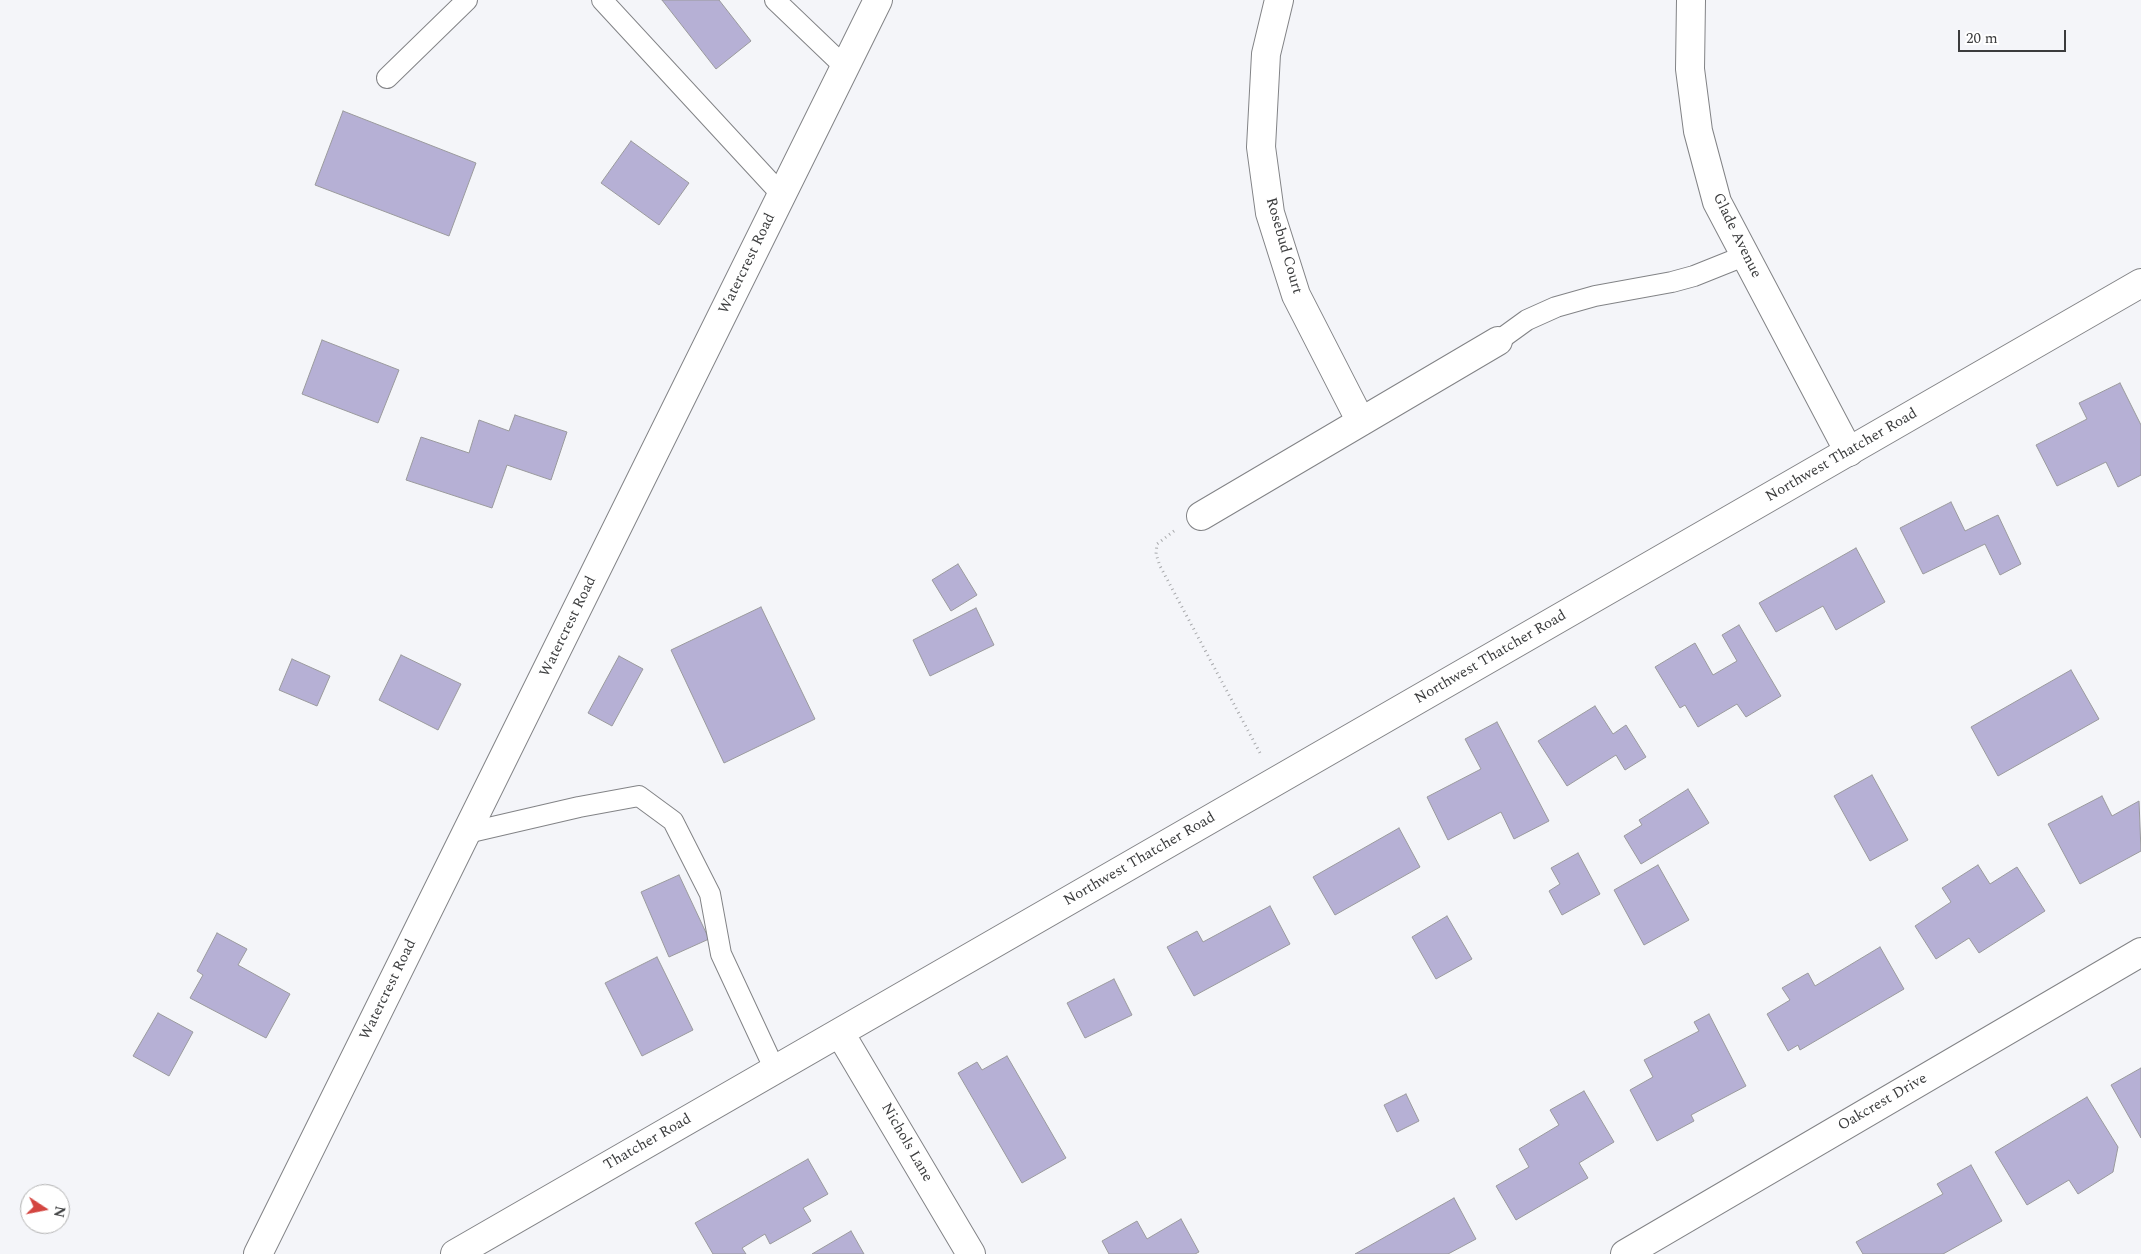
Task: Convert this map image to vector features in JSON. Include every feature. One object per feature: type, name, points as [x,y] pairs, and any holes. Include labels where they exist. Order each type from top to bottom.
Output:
[{"type":"street","name":"Watercrest Road","points":[[258,1254],[878,0]]},
{"type":"street","name":"Rosebud Court","points":[[1280,0],[1266,54],[1261,147],[1270,213],[1296,295],[1360,420]]},
{"type":"street","name":"Glade Avenue","points":[[1691,0],[1690,69],[1698,131],[1717,202],[1849,452]]},
{"type":"street","name":"Northwest Thatcher Road","points":[[840,1033],[2141,283]]},
{"type":"street","points":[[1201,516],[1360,420],[1498,341]]},
{"type":"street","name":"Oakcrest Drive","points":[[1625,1254],[2141,952]]},
{"type":"street","name":"Thatcher Road","points":[[455,1254],[840,1033]]},
{"type":"street","name":"Nichols Lane","points":[[840,1033],[971,1254]]},
{"type":"lane","points":[[387,78],[467,0]]},
{"type":"lane","points":[[602,0],[782,195]]},
{"type":"lane","points":[[775,0],[845,68]]},
{"type":"lane","points":[[1498,341],[1527,320],[1556,307],[1595,296],[1672,282],[1694,276],[1744,256]]},
{"type":"lane","points":[[467,833],[579,807],[639,796],[673,820],[710,894],[721,954],[776,1070]]},
{"type":"path","points":[[1201,516],[1157,544],[1156,554],[1160,566],[1276,782]]},
{"type":"building","points":[[662,0],[719,0],[751,41],[716,69]]},
{"type":"building","points":[[343,111],[476,163],[449,236],[315,185]]},
{"type":"building","points":[[631,141],[689,183],[659,225],[601,183]]},
{"type":"building","points":[[322,340],[399,370],[378,423],[302,394]]},
{"type":"building","points":[[2120,383],[2141,425],[2141,475],[2118,487],[2106,462],[2057,486],[2036,445],[2087,419],[2079,403]]},
{"type":"building","points":[[515,415],[567,432],[551,480],[507,465],[492,508],[406,480],[421,437],[469,453],[479,420],[509,431]]},
{"type":"building","points":[[1951,502],[1965,531],[1998,515],[2021,564],[2000,575],[1985,544],[1923,574],[1900,528]]},
{"type":"building","points":[[1856,548],[1885,602],[1836,630],[1823,606],[1776,632],[1759,603]]},
{"type":"building","points":[[958,564],[977,595],[951,611],[932,580]]},
{"type":"building","points":[[761,607],[815,719],[724,763],[671,650]]},
{"type":"building","points":[[976,608],[994,645],[930,676],[913,640]]},
{"type":"building","points":[[1739,625],[1781,696],[1746,717],[1737,704],[1698,727],[1685,705],[1680,708],[1655,667],[1695,643],[1713,675],[1737,661],[1722,635]]},
{"type":"building","points":[[401,655],[461,684],[438,730],[379,700]]},
{"type":"building","points":[[619,656],[643,669],[612,726],[588,713]]},
{"type":"building","points":[[292,659],[330,676],[317,706],[279,690]]},
{"type":"building","points":[[2071,670],[2099,719],[1998,776],[1971,727]]},
{"type":"building","points":[[1595,706],[1613,734],[1626,725],[1646,757],[1625,770],[1616,755],[1567,786],[1538,741]]},
{"type":"building","points":[[1497,722],[1549,821],[1514,839],[1501,812],[1448,840],[1427,797],[1481,769],[1465,739]]},
{"type":"building","points":[[1872,775],[1908,840],[1870,861],[1834,796]]},
{"type":"building","points":[[1688,789],[1709,823],[1641,864],[1624,836],[1642,825],[1639,820]]},
{"type":"building","points":[[2102,796],[2112,816],[2139,801],[2141,851],[2080,884],[2048,824]]},
{"type":"building","points":[[1399,828],[1420,867],[1335,915],[1313,877]]},
{"type":"building","points":[[1578,853],[1600,894],[1562,915],[1549,891],[1560,884],[1551,868]]},
{"type":"building","points":[[1658,865],[1689,920],[1644,945],[1614,890]]},
{"type":"building","points":[[1978,865],[1990,884],[2017,867],[2045,911],[1979,953],[1969,938],[1936,959],[1915,926],[1951,902],[1942,888]]},
{"type":"building","points":[[679,875],[709,939],[669,957],[641,892]]},
{"type":"building","points":[[1270,906],[1290,944],[1194,996],[1167,947],[1197,931],[1203,942]]},
{"type":"building","points":[[1447,916],[1472,959],[1436,979],[1412,937]]},
{"type":"building","points":[[217,933],[247,949],[238,965],[290,994],[266,1038],[190,998],[203,975],[197,971]]},
{"type":"building","points":[[1880,947],[1904,989],[1800,1050],[1798,1045],[1788,1051],[1767,1014],[1790,1000],[1782,988],[1808,973],[1815,986]]},
{"type":"building","points":[[657,957],[693,1030],[642,1056],[605,983]]},
{"type":"building","points":[[1114,979],[1132,1015],[1085,1038],[1067,1003]]},
{"type":"building","points":[[158,1013],[193,1032],[169,1076],[133,1056]]},
{"type":"building","points":[[1709,1014],[1746,1086],[1691,1115],[1694,1121],[1657,1141],[1630,1090],[1653,1077],[1644,1060],[1699,1031],[1694,1022]]},
{"type":"building","points":[[1007,1056],[1066,1158],[1022,1183],[958,1073],[977,1062],[982,1070]]},
{"type":"building","points":[[2141,1068],[2141,1138],[2111,1085]]},
{"type":"building","points":[[1584,1091],[1614,1142],[1579,1163],[1588,1178],[1516,1220],[1496,1186],[1529,1167],[1519,1149],[1559,1125],[1550,1110]]},
{"type":"building","points":[[1406,1094],[1419,1121],[1397,1132],[1384,1105]]},
{"type":"building","points":[[2087,1097],[2118,1147],[2113,1172],[2078,1194],[2069,1180],[2027,1205],[1995,1152]]},
{"type":"building","points":[[808,1159],[828,1194],[803,1208],[811,1221],[770,1244],[765,1234],[742,1248],[746,1254],[713,1254],[695,1223]]},
{"type":"building","points":[[1971,1165],[2002,1221],[1943,1254],[1863,1254],[1856,1242],[1943,1194],[1937,1184]]},
{"type":"building","points":[[1454,1198],[1476,1239],[1448,1254],[1355,1254]]},
{"type":"building","points":[[1181,1219],[1199,1252],[1195,1254],[1109,1254],[1102,1241],[1137,1221],[1147,1239]]},
{"type":"building","points":[[851,1231],[864,1254],[812,1254]]}]
